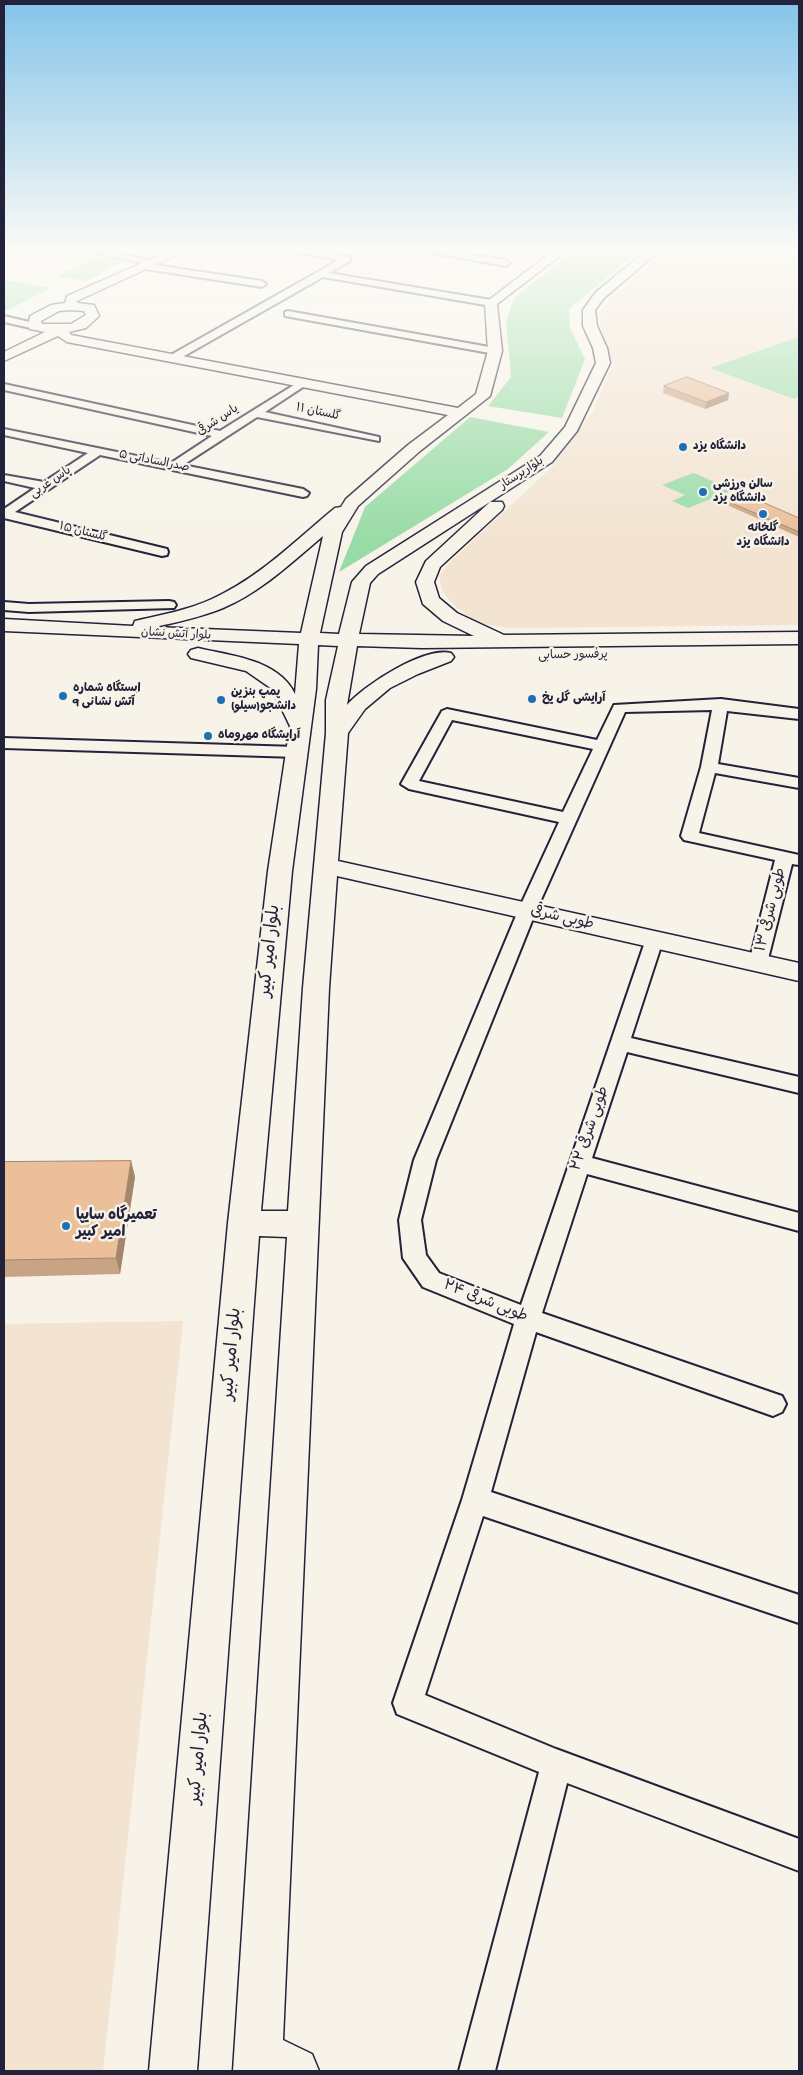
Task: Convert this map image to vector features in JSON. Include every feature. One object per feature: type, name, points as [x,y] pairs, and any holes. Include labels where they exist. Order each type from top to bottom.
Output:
[{"type":"main road","points":[[4,357],[28,348]]},
{"type":"main road","points":[[127,348],[460,413]]},
{"type":"main road","points":[[115,632],[188,613],[227,599],[261,577],[352,503],[414,448],[483,396],[495,348]]},
{"type":"main road","name":"بلوارپرستار","points":[[348,649],[356,595],[361,582],[368,574],[546,459],[572,428],[602,363],[600,348]]},
{"type":"main road","points":[[505,642],[450,617],[430,600],[425,582],[432,565],[546,459]]},
{"type":"main road","points":[[309,648],[334,578],[333,532],[352,503]]},
{"type":"main road","points":[[334,578],[368,574]]},
{"type":"main road","name":"بلوار آتش نشان","points":[[4,625],[309,648],[348,649]]},
{"type":"main road","name":"پرفسور حسابی","points":[[348,649],[505,642],[799,638]]},
{"type":"main road","name":"بلوار آتش نشان","points":[[140,651],[198,654],[309,648]]},
{"type":"main road","name":"بلوار امیر کبیر","points":[[174,2071],[244,1223],[280,871],[309,648]]},
{"type":"main road","points":[[270,2065],[303,1224],[316,988],[337,733],[336,700],[348,649]]},
{"type":"main road","name":"پرفسور حسابی","points":[[348,649],[444,657],[799,653]]},
{"type":"main road","points":[[198,654],[253,667],[281,686],[298,739]]},
{"type":"main road","points":[[337,733],[350,711],[367,694],[416,667],[444,657]]},
{"type":"main road","name":"طوبی شرقی","points":[[326,866],[799,972]]},
{"type":"main road","points":[[244,1223],[303,1224]]},
{"type":"street","points":[[173,358],[191,348]]},
{"type":"street","points":[[477,348],[495,351]]},
{"type":"street","name":"یاس شرقی","points":[[174,466],[302,383]]},
{"type":"street","points":[[4,388],[222,435]]},
{"type":"street","name":"گلستان ۱۱","points":[[254,413],[375,439]]},
{"type":"street","name":"صدرالساداتی ۵","points":[[4,432],[303,493]]},
{"type":"street","name":"یاس غربی","points":[[4,514],[98,451]]},
{"type":"street","points":[[4,478],[46,486]]},
{"type":"street","name":"گلستان ۱۵","points":[[4,514],[162,552]]},
{"type":"street","points":[[4,606],[46,608],[168,605]]},
{"type":"street","points":[[38,628],[46,608]]},
{"type":"street","points":[[792,858],[690,836],[709,767],[721,704],[762,707],[799,714]]},
{"type":"street","name":"طوبی شرقی ۲۴","points":[[721,704],[620,708],[527,911],[426,1160],[410,1220],[415,1258],[431,1280],[528,1319],[773,1404]]},
{"type":"street","points":[[570,819],[409,784],[447,714],[602,746]]},
{"type":"street","points":[[4,744],[298,739]]},
{"type":"street","points":[[709,767],[799,783]]},
{"type":"street","name":"طوبی شرقی ۱۳","points":[[758,963],[792,858]]},
{"type":"street","name":"طوبی شرقی ۲۲","points":[[556,1764],[408,1703],[475,1500],[528,1319],[654,940]]},
{"type":"street","points":[[620,1043],[799,1085]]},
{"type":"street","points":[[579,1164],[799,1222]]},
{"type":"street","points":[[475,1500],[799,1609]]},
{"type":"street","points":[[477,2071],[556,1764],[799,1855]]},
{"type":"shaded area","name":"دانشگاه یزد","points":[[607,348],[799,348],[799,625],[510,628],[482,624],[464,614],[443,592],[439,576],[450,562],[552,467],[593,411],[613,363]]},
{"type":"shaded area","points":[[183,1321],[103,2071],[4,2071],[4,1324]]},
{"type":"green space","points":[[508,348],[580,348],[585,359],[562,418],[488,406],[511,377]]},
{"type":"green space","points":[[768,348],[799,348],[799,396],[794,399],[710,368]]},
{"type":"green space","points":[[470,417],[549,432],[508,469],[339,572],[365,507]]},
{"type":"green space","name":"سالن ورزشی دانشگاه یزد","points":[[694,473],[733,490],[688,508],[672,501],[685,495],[662,485]]},
{"type":"building","points":[[687,377],[729,393],[706,402],[664,386]]},
{"type":"building","name":"گلخانه دانشگاه یزد","points":[[744,494],[799,518],[799,532],[727,501]]},
{"type":"building","name":"تعمیرگاه سایپا امیر کبیر","points":[[131,1161],[116,1258],[4,1260],[4,1162]]},
{"type":"place","name":"دانشگاه یزد","points":[[683,447]]},
{"type":"place","name":"سالن ورزشی دانشگاه یزد","points":[[703,492]]},
{"type":"place","name":"گلخانه دانشگاه یزد","points":[[763,514]]},
{"type":"place","name":"ایستگاه شماره 9 آتش نشانی","points":[[63,696]]},
{"type":"place","name":"آرایشی گل یخ","points":[[532,699]]},
{"type":"place","name":"پمپ بنزین دانشجو(سیلو)","points":[[221,700]]},
{"type":"place","name":"آرایشگاه مهروماه","points":[[208,736]]},
{"type":"place","name":"تعمیرگاه سایپا امیر کبیر","points":[[66,1226]]}]
